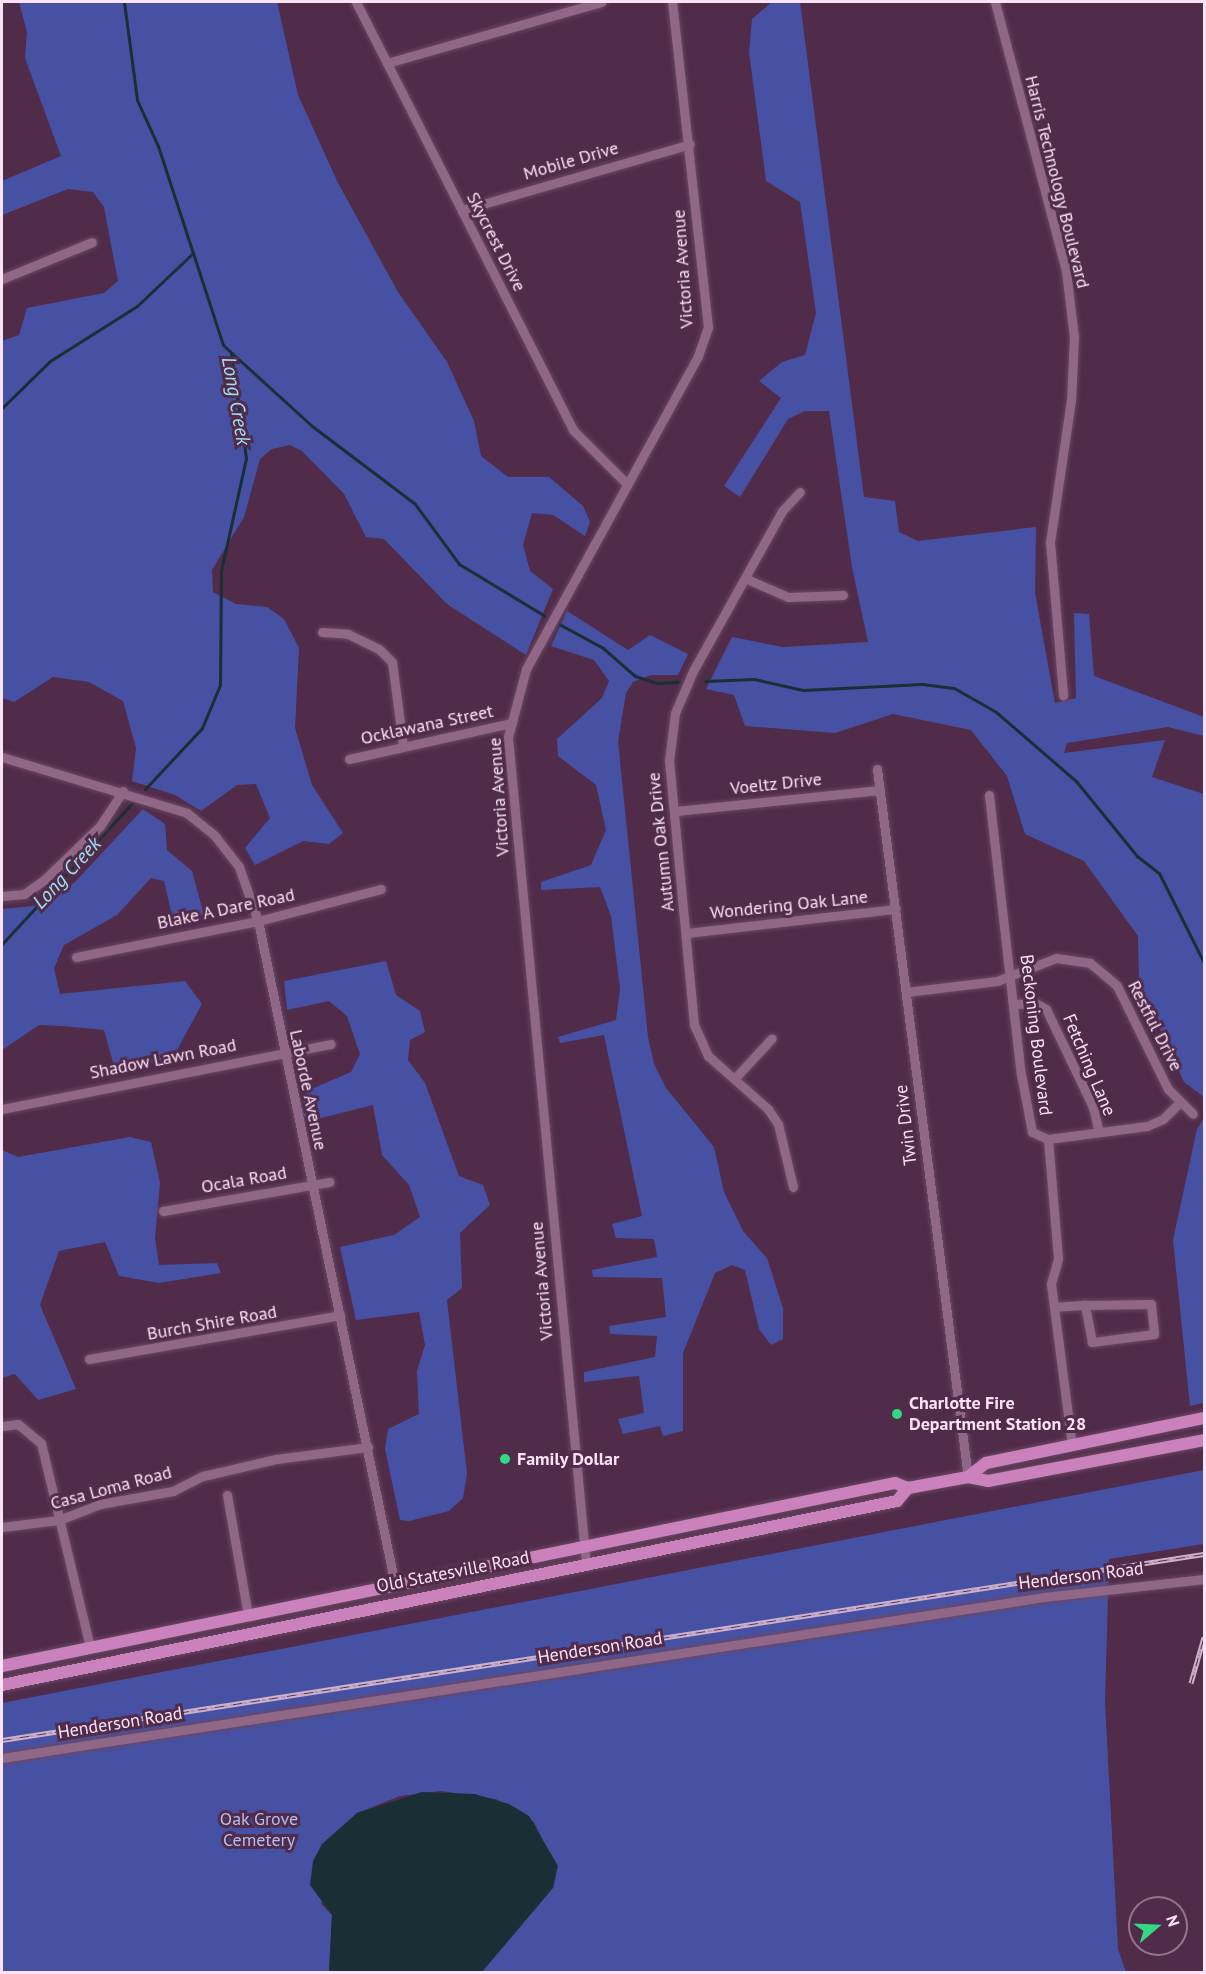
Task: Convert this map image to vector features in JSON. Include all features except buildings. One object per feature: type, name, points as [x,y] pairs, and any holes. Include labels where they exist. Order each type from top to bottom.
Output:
[{"type":"main road","name":"Old Statesville Road","points":[[968,1477],[986,1463],[1204,1418]]},
{"type":"main road","name":"Old Statesville Road","points":[[2,1666],[895,1483],[908,1488],[968,1477],[988,1481],[1204,1440]]},
{"type":"main road","name":"Old Statesville Road","points":[[2,1685],[897,1500],[908,1488]]},
{"type":"street","name":"Skycrest Drive","points":[[356,2],[573,430],[626,483]]},
{"type":"street","points":[[387,63],[601,2]]},
{"type":"street","name":"Victoria Avenue","points":[[586,1564],[508,737],[526,669],[626,483],[698,356],[708,327],[690,144],[672,2]]},
{"type":"street","name":"Harris Technology Boulevard","points":[[995,2],[1066,271],[1074,337],[1071,400],[1050,542],[1063,695]]},
{"type":"street","name":"Mobile Drive","points":[[462,210],[690,144]]},
{"type":"street","points":[[2,279],[92,242]]},
{"type":"street","name":"Autumn Oak Drive","points":[[793,1187],[778,1124],[700,1044],[694,1025],[676,811],[669,761],[675,713],[693,670],[747,579],[782,511],[800,492]]},
{"type":"street","points":[[747,579],[788,597],[843,595]]},
{"type":"street","points":[[322,632],[348,634],[379,649],[392,662],[403,745]]},
{"type":"street","name":"Ocklawana Street","points":[[349,759],[403,745],[512,723]]},
{"type":"street","name":"Laborde Avenue","points":[[2,757],[123,791],[188,813],[215,836],[239,867],[258,921],[283,1052],[368,1447],[394,1586]]},
{"type":"street","name":"Twin Drive","points":[[877,769],[968,1477]]},
{"type":"street","name":"Voeltz Drive","points":[[676,811],[880,790]]},
{"type":"street","points":[[2,896],[24,894],[100,826],[123,791]]},
{"type":"street","name":"Beckoning Boulevard","points":[[989,795],[1030,1125],[1032,1132],[1048,1139],[1058,1259],[1051,1284],[1072,1446]]},
{"type":"street","name":"Blake A Dare Road","points":[[76,957],[258,921],[381,889]]},
{"type":"street","name":"Wondering Oak Lane","points":[[687,933],[896,909]]},
{"type":"street","name":"Restful Drive","points":[[906,993],[1011,975],[1056,958],[1080,960],[1101,969],[1117,986],[1179,1103],[1193,1114]]},
{"type":"street","name":"Fetching Lane","points":[[1016,1004],[1035,1003],[1046,1009],[1093,1107],[1099,1132]]},
{"type":"street","points":[[735,1078],[772,1038]]},
{"type":"street","name":"Shadow Lawn Road","points":[[2,1109],[331,1044]]},
{"type":"street","points":[[1048,1139],[1147,1126],[1163,1119],[1179,1103]]},
{"type":"street","name":"Ocala Road","points":[[164,1211],[330,1182]]},
{"type":"street","points":[[1054,1307],[1085,1305],[1151,1304],[1154,1334],[1092,1342],[1085,1305]]},
{"type":"street","name":"Burch Shire Road","points":[[89,1359],[340,1315]]},
{"type":"street","points":[[2,1426],[18,1424],[41,1443],[90,1647]]},
{"type":"street","name":"Casa Loma Road","points":[[2,1527],[59,1520],[100,1504],[173,1491],[203,1476],[276,1459],[368,1447]]},
{"type":"street","points":[[227,1495],[248,1615]]},
{"type":"street","name":"Henderson Road","points":[[2,1758],[1010,1602],[1204,1579]]},
{"type":"green space","points":[[19,2],[277,2],[298,95],[338,183],[398,292],[447,362],[474,421],[481,456],[508,477],[549,477],[583,506],[590,522],[585,536],[553,515],[532,513],[523,545],[530,571],[553,589],[526,655],[447,604],[384,539],[366,537],[344,494],[302,451],[290,445],[272,449],[260,459],[244,517],[212,570],[213,592],[236,604],[267,607],[284,619],[299,648],[295,728],[312,785],[343,833],[329,844],[303,841],[255,865],[245,848],[270,818],[256,784],[237,785],[201,811],[175,795],[132,781],[136,748],[123,701],[89,682],[53,677],[14,702],[2,698],[2,341],[19,335],[27,308],[104,293],[118,281],[104,207],[93,192],[68,189],[2,215],[2,181],[61,156],[25,58],[27,32]]},
{"type":"green space","points":[[772,2],[800,2],[864,497],[895,501],[899,532],[918,541],[1036,527],[1035,593],[1055,703],[1076,698],[1074,613],[1089,614],[1094,676],[1204,717],[1204,736],[1168,727],[1067,743],[1064,753],[1165,740],[1152,777],[1204,794],[1204,1097],[1184,1082],[1139,983],[1138,936],[1084,861],[1025,834],[1007,776],[971,730],[893,714],[835,733],[745,726],[734,695],[706,689],[732,637],[783,647],[868,642],[852,567],[829,411],[805,411],[788,419],[740,497],[724,486],[781,398],[759,381],[782,362],[805,355],[816,313],[800,202],[766,181],[749,52],[752,19]]},
{"type":"green space","points":[[567,611],[628,650],[650,635],[688,654],[678,675],[651,675],[633,682],[626,693],[618,741],[648,1037],[654,1064],[666,1088],[714,1147],[724,1192],[743,1231],[767,1258],[783,1308],[783,1339],[771,1345],[759,1329],[745,1270],[732,1265],[715,1273],[683,1353],[683,1431],[663,1436],[660,1426],[623,1434],[618,1419],[644,1413],[639,1376],[584,1382],[584,1372],[655,1357],[657,1336],[610,1334],[609,1326],[666,1317],[662,1278],[593,1277],[592,1270],[657,1257],[654,1239],[616,1238],[612,1224],[642,1216],[604,1035],[560,1043],[558,1037],[616,1020],[620,989],[611,916],[600,887],[541,890],[541,882],[591,865],[606,830],[596,785],[558,756],[557,739],[602,698],[609,681],[594,660],[551,646]]},
{"type":"green space","points":[[143,809],[165,824],[167,850],[192,871],[204,915],[173,920],[164,881],[151,878],[117,915],[64,945],[54,968],[60,994],[185,981],[202,1004],[171,1061],[114,1066],[104,1030],[62,1026],[39,1025],[2,1050],[2,909],[43,905],[75,882]]},
{"type":"green space","points":[[386,961],[396,995],[420,1011],[425,1032],[410,1040],[408,1060],[425,1083],[459,1176],[483,1185],[490,1205],[460,1233],[462,1288],[447,1300],[467,1474],[463,1498],[449,1511],[409,1521],[400,1520],[385,1449],[388,1429],[419,1414],[417,1371],[425,1345],[419,1312],[356,1320],[340,1247],[394,1235],[420,1217],[409,1185],[382,1155],[373,1105],[313,1120],[300,1114],[307,1091],[351,1072],[360,1054],[347,1016],[329,1001],[287,1010],[284,981]]},
{"type":"green space","points":[[1204,1118],[1204,1403],[1190,1406],[1173,1240],[1197,1129]]},
{"type":"green space","points":[[130,1137],[151,1142],[160,1183],[155,1238],[159,1265],[217,1263],[221,1273],[159,1283],[119,1276],[105,1242],[59,1251],[40,1305],[76,1389],[38,1400],[15,1374],[2,1378],[2,1150],[18,1157]]},
{"type":"green space","name":"Oak Grove Cemetery","points":[[1204,1470],[1204,1544],[1109,1559],[1105,1702],[1118,1949],[1126,1972],[482,1972],[505,1943],[543,1841],[534,1822],[496,1799],[441,1791],[400,1796],[357,1813],[321,1904],[332,1915],[329,1972],[2,1972],[2,1703]]},
{"type":"shaded area","points":[[422,1792],[475,1794],[509,1804],[529,1816],[558,1866],[553,1888],[482,1972],[329,1972],[332,1915],[310,1885],[313,1861],[322,1844],[357,1813]]},
{"type":"waterway","points":[[124,2],[137,100],[158,146],[223,345],[312,426],[415,504],[459,564],[545,616]]},
{"type":"waterway","points":[[2,408],[50,361],[137,306],[192,254]]},
{"type":"waterway","name":"Long Creek","points":[[145,789],[202,728],[220,685],[221,571],[246,458],[231,354]]},
{"type":"waterway","points":[[559,624],[603,648],[635,676],[657,683],[679,682]]},
{"type":"waterway","points":[[705,681],[754,679],[803,690],[922,684],[954,688],[996,712],[1076,781],[1137,856],[1159,873],[1204,963]]},
{"type":"waterway","name":"Long Creek","points":[[2,944],[133,802]]},
{"type":"railway","points":[[2,1740],[1204,1554]]},
{"type":"railway","points":[[1191,1683],[1204,1637]]},
{"type":"place","name":"Charlotte Fire Department Station 28","points":[[897,1414]]},
{"type":"place","name":"Family Dollar","points":[[505,1459]]}]
